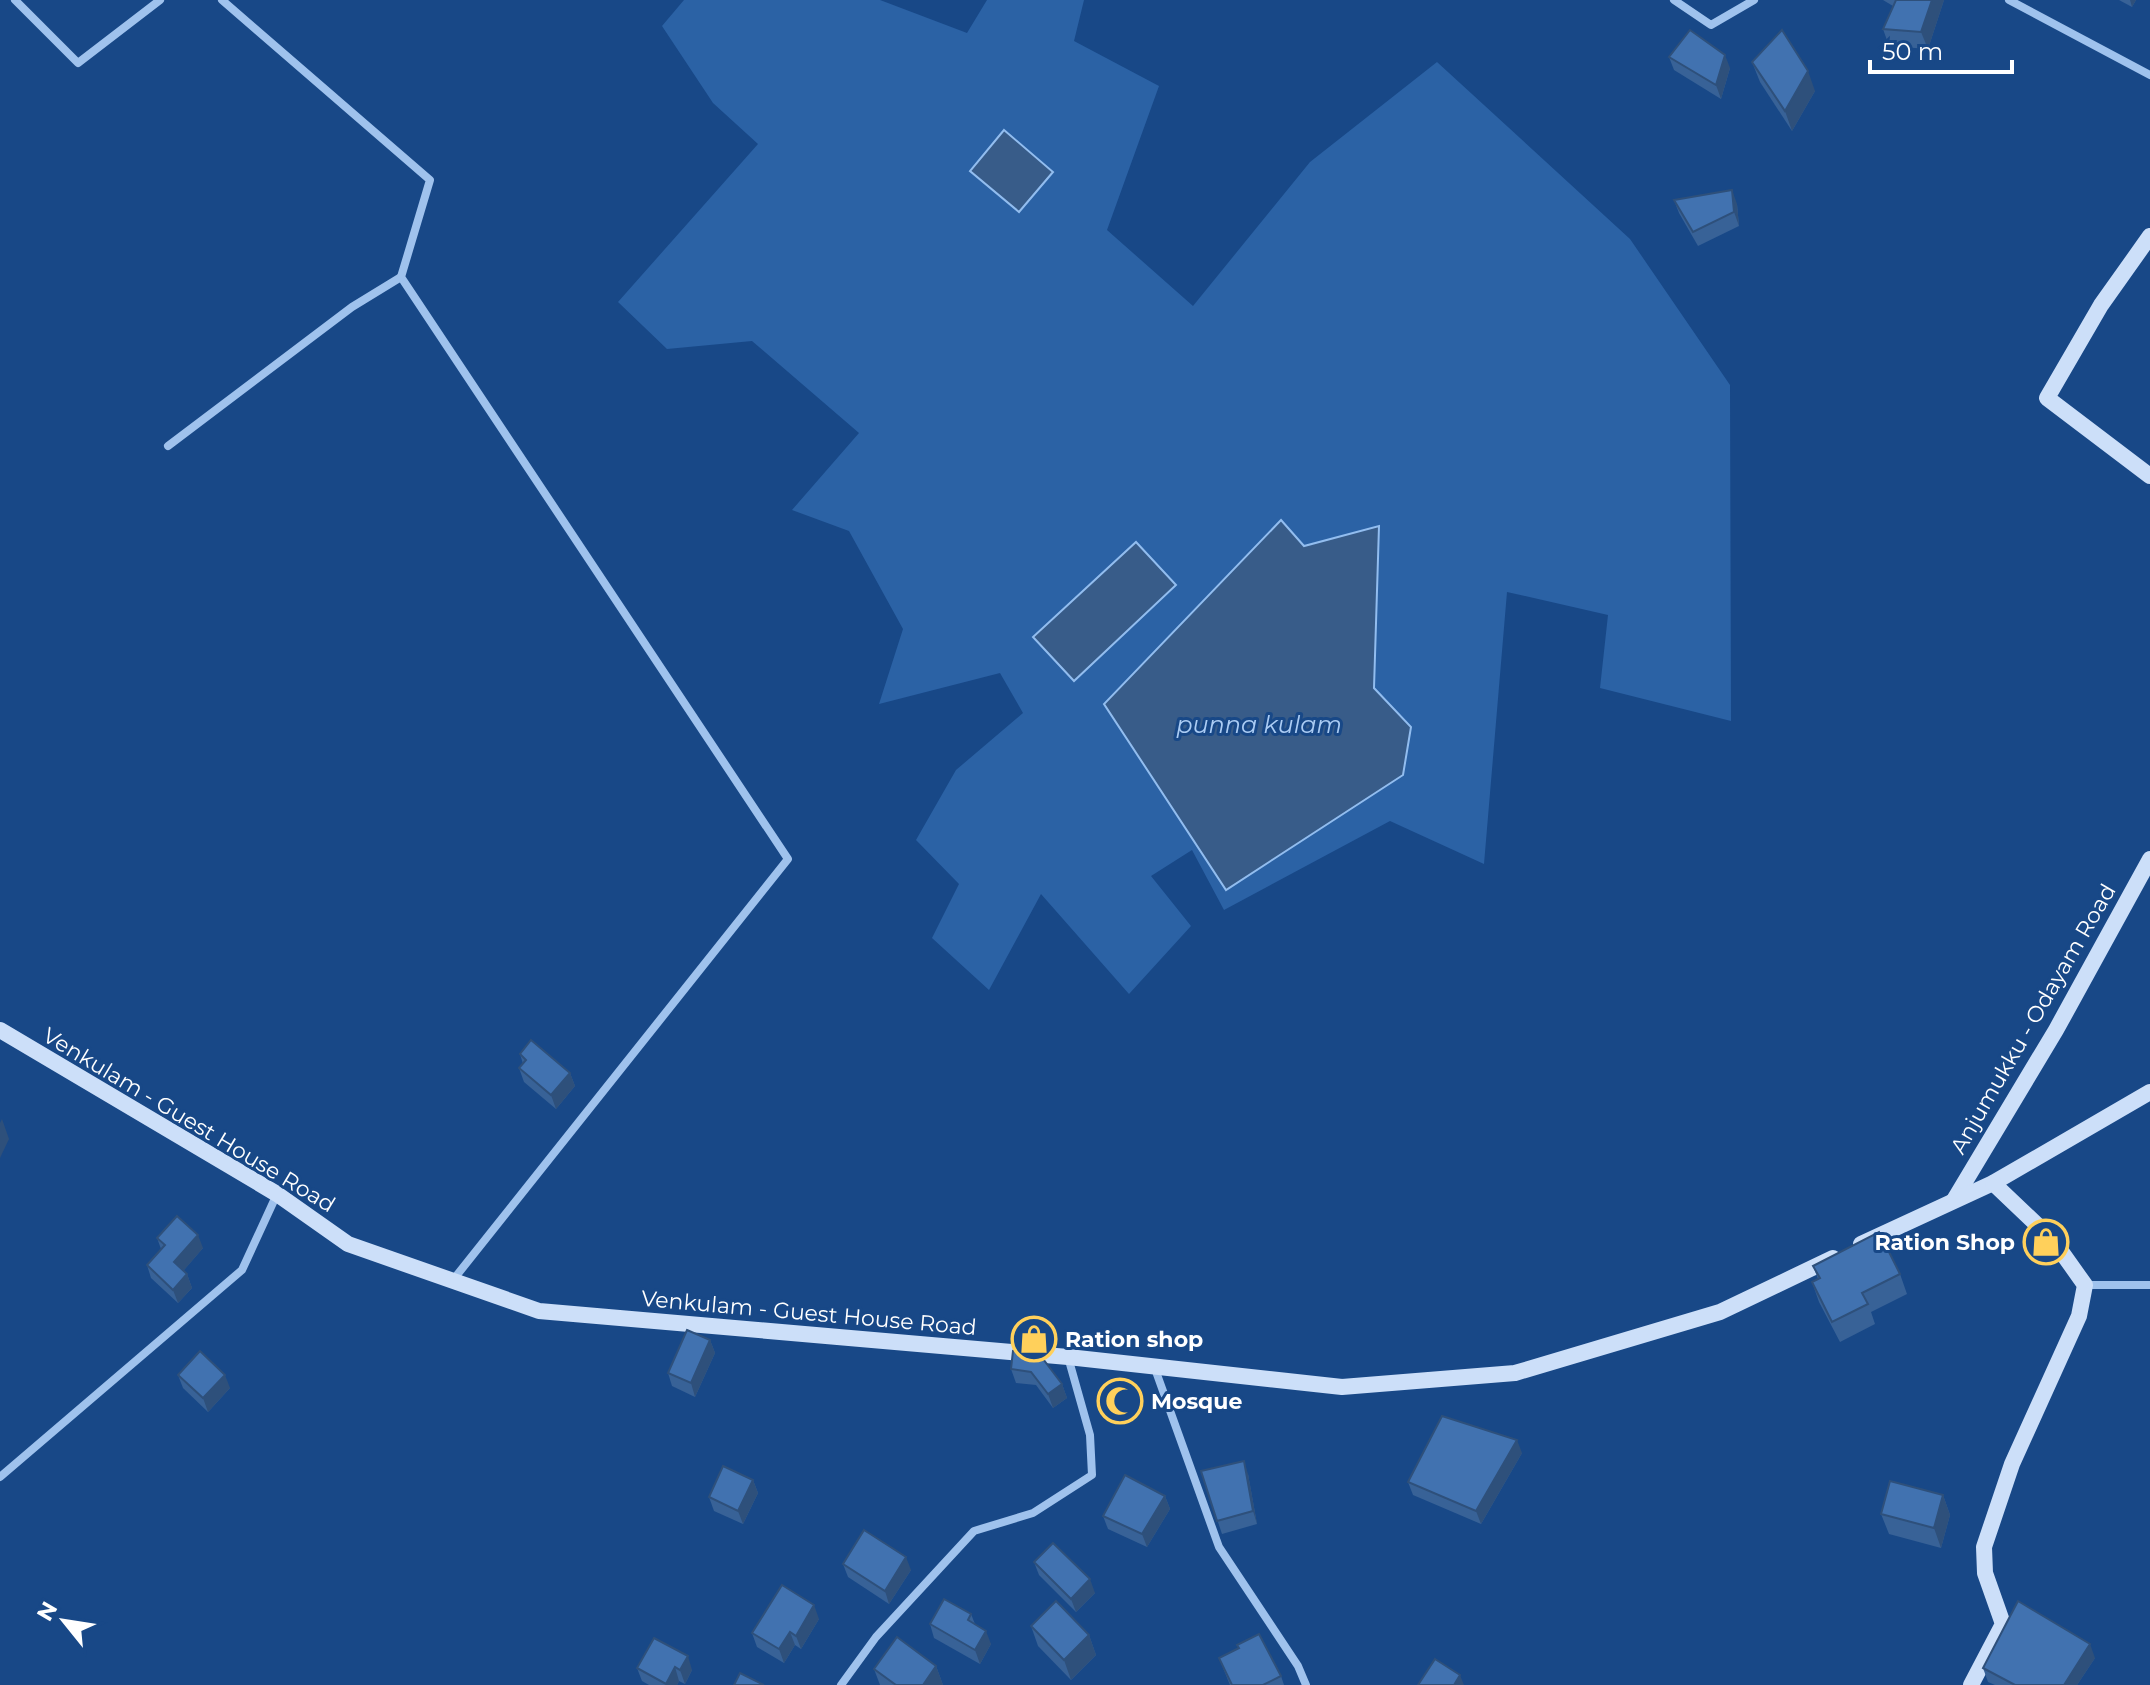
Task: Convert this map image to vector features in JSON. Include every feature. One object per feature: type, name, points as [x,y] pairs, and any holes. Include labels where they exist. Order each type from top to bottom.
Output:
[{"type":"main road","points":[[2150,236],[2101,305],[2047,398],[2150,476]]},
{"type":"main road","name":"Anjumukku - Odayam Road","points":[[1954,1200],[2056,1030],[2150,859]]},
{"type":"main road","name":"Venkulam - Guest House Road","points":[[0,1030],[277,1194],[348,1244],[539,1311],[1068,1357],[1342,1387],[1515,1373],[1720,1312],[1993,1183],[2150,1092]]},
{"type":"main road","points":[[1971,1685],[2003,1624],[1985,1573],[1984,1547],[2012,1464],[2079,1316],[2085,1285],[2053,1240],[1993,1183]]},
{"type":"street","points":[[15,0],[78,63],[160,0]]},
{"type":"street","points":[[168,446],[352,307],[401,277],[430,180],[222,0]]},
{"type":"street","points":[[1674,0],[1711,25],[1754,0]]},
{"type":"street","points":[[2009,0],[2150,75]]},
{"type":"street","points":[[401,277],[788,859],[452,1281]]},
{"type":"street","points":[[0,1477],[242,1270],[277,1194]]},
{"type":"street","points":[[2085,1285],[2150,1285]]},
{"type":"street","points":[[841,1685],[876,1637],[974,1531],[1033,1513],[1092,1475],[1090,1435],[1068,1357]]},
{"type":"street","points":[[1153,1366],[1219,1547],[1298,1666],[1306,1685]]},
{"type":"shaded area","points":[[684,0],[880,0],[967,33],[987,0],[1084,0],[1074,41],[1159,86],[1107,230],[1193,306],[1310,162],[1437,62],[1630,239],[1730,385],[1731,721],[1600,688],[1608,615],[1507,592],[1484,864],[1390,821],[1224,910],[1192,850],[1151,876],[1191,926],[1129,994],[1041,894],[989,990],[932,938],[959,884],[916,840],[956,770],[1023,713],[1000,673],[879,704],[903,629],[849,531],[792,510],[859,433],[752,341],[667,349],[618,302],[758,144],[713,103],[662,26]]},
{"type":"water","points":[[1004,130],[1053,172],[1019,212],[970,171]]},
{"type":"water","name":"punna kulam","points":[[1281,520],[1304,546],[1379,526],[1374,688],[1411,727],[1403,775],[1226,890],[1104,704]]},
{"type":"water","points":[[1136,542],[1176,585],[1074,681],[1033,637]]},
{"type":"building","points":[[1896,0],[1932,0],[1921,32],[1883,29]]},
{"type":"building","points":[[1690,30],[1725,55],[1716,85],[1669,57]]},
{"type":"building","points":[[1782,30],[1808,71],[1785,111],[1752,62]]},
{"type":"building","points":[[1732,190],[1734,212],[1693,232],[1674,200]]},
{"type":"building","points":[[531,1040],[570,1073],[551,1095],[519,1068],[526,1060],[520,1054]]},
{"type":"building","points":[[177,1216],[198,1235],[174,1262],[187,1274],[173,1290],[147,1265],[165,1245],[157,1238]]},
{"type":"building","points":[[1879,1232],[1900,1274],[1862,1293],[1868,1304],[1832,1322],[1812,1282],[1820,1278],[1813,1266]]},
{"type":"building","points":[[687,1330],[710,1340],[691,1383],[668,1373]]},
{"type":"building","points":[[200,1351],[225,1375],[203,1398],[178,1375]]},
{"type":"building","points":[[1013,1351],[1040,1355],[1062,1384],[1048,1394],[1031,1372],[1011,1369]]},
{"type":"building","points":[[1442,1416],[1517,1440],[1476,1511],[1408,1482]]},
{"type":"building","points":[[1244,1461],[1253,1511],[1217,1521],[1201,1471]]},
{"type":"building","points":[[723,1466],[753,1480],[738,1511],[709,1497]]},
{"type":"building","points":[[1125,1475],[1165,1496],[1142,1534],[1103,1516]]},
{"type":"building","points":[[1890,1481],[1943,1495],[1934,1528],[1881,1514]]},
{"type":"building","points":[[864,1530],[906,1557],[885,1591],[843,1564]]},
{"type":"building","points":[[1053,1543],[1090,1579],[1071,1599],[1034,1562]]},
{"type":"building","points":[[782,1585],[814,1605],[796,1636],[790,1632],[779,1649],[752,1633]]},
{"type":"building","points":[[944,1599],[971,1614],[968,1620],[986,1631],[975,1650],[930,1624]]},
{"type":"building","points":[[1056,1601],[1089,1635],[1064,1660],[1031,1626]]},
{"type":"building","points":[[2018,1601],[2090,1644],[2064,1685],[2015,1685],[1983,1668]]},
{"type":"building","points":[[1259,1634],[1281,1676],[1263,1685],[1232,1685],[1219,1658]]},
{"type":"building","points":[[897,1637],[936,1666],[923,1685],[896,1685],[874,1669]]},
{"type":"building","points":[[654,1638],[688,1656],[680,1670],[675,1667],[666,1684],[637,1668]]},
{"type":"building","points":[[1435,1659],[1460,1675],[1454,1685],[1418,1685]]},
{"type":"building","points":[[740,1673],[764,1685],[734,1685]]},
{"type":"place","name":"Ration Shop","points":[[2046,1242]]},
{"type":"place","name":"Ration shop","points":[[1034,1339]]},
{"type":"place","name":"Mosque","points":[[1120,1401]]}]
